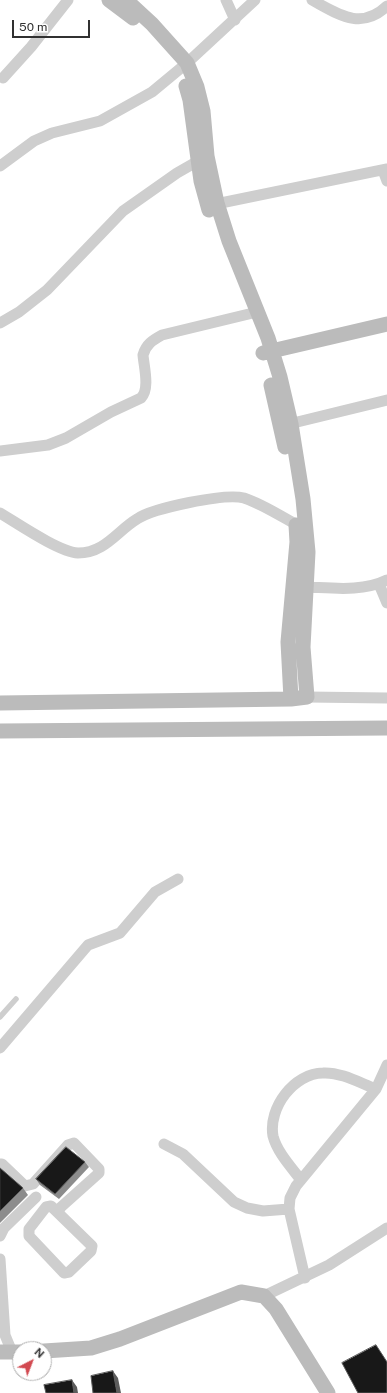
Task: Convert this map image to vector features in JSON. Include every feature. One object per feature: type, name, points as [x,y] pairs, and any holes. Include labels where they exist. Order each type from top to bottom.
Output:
[{"type":"street","points":[[3,78],[31,47],[68,0]]},
{"type":"street","points":[[109,0],[146,28],[183,66],[190,100],[198,161],[213,205],[229,242],[252,313],[267,352],[303,499],[308,552],[288,642],[291,699]]},
{"type":"street","points":[[126,0],[152,24],[197,87],[203,110],[213,205]]},
{"type":"street","points":[[226,0],[235,20]]},
{"type":"street","points":[[0,166],[34,141],[52,133],[100,121],[152,92],[235,20],[255,0]]},
{"type":"street","points":[[312,0],[342,16],[351,19],[362,19],[376,14],[387,6]]},
{"type":"street","points":[[0,323],[19,312],[47,290],[123,211],[177,173],[198,161]]},
{"type":"street","points":[[213,205],[385,170],[387,181]]},
{"type":"street","points":[[0,451],[48,445],[66,438],[111,412],[141,398],[144,395],[146,386],[143,355],[151,341],[162,335],[252,313]]},
{"type":"street","points":[[267,352],[387,324]]},
{"type":"street","points":[[286,425],[387,400]]},
{"type":"street","points":[[286,425],[296,524],[307,697]]},
{"type":"street","points":[[0,514],[43,538],[68,550],[79,553],[105,545],[137,518],[155,511],[218,498],[242,498],[296,524]]},
{"type":"street","points":[[300,586],[356,588],[383,582],[387,603]]},
{"type":"street","points":[[288,642],[303,644]]},
{"type":"street","points":[[0,703],[291,699],[307,697],[387,698]]},
{"type":"street","points":[[0,731],[387,728]]},
{"type":"street","points":[[0,1048],[88,945],[120,933],[155,892],[178,879]]},
{"type":"street","points":[[304,1278],[290,1209],[290,1198],[301,1180],[376,1089],[387,1065]]},
{"type":"street","points":[[301,1180],[280,1152],[273,1136],[273,1120],[278,1106],[285,1095],[296,1084],[323,1072],[340,1075],[376,1089]]},
{"type":"street","points":[[29,1186],[33,1184],[68,1145],[74,1143],[99,1169],[99,1173],[61,1207],[58,1212]]},
{"type":"street","points":[[164,1144],[183,1154],[234,1202],[247,1208],[263,1211],[290,1209]]},
{"type":"street","points":[[0,1164],[2,1164],[25,1186],[29,1186],[36,1197],[46,1207]]},
{"type":"street","points":[[0,1236],[4,1228],[36,1197]]},
{"type":"street","points":[[51,1206],[58,1212],[92,1246],[91,1251],[70,1272],[64,1273],[29,1236],[29,1229],[46,1207],[51,1206]]},
{"type":"street","points":[[52,1350],[91,1348],[120,1339],[241,1292],[264,1296],[329,1265],[387,1228]]},
{"type":"street","points":[[0,1259],[4,1334],[11,1352]]},
{"type":"street","points":[[264,1296],[276,1309],[328,1393]]},
{"type":"lane","points":[[0,1017],[16,999]]},
{"type":"building","points":[[66,1147],[85,1162],[55,1194],[36,1179]]},
{"type":"building","points":[[0,1168],[23,1188],[0,1211]]},
{"type":"building","points":[[376,1345],[387,1362],[387,1393],[358,1393],[342,1363]]},
{"type":"building","points":[[113,1371],[117,1393],[93,1393],[91,1376]]},
{"type":"building","points":[[72,1380],[74,1393],[46,1393],[44,1385]]}]
